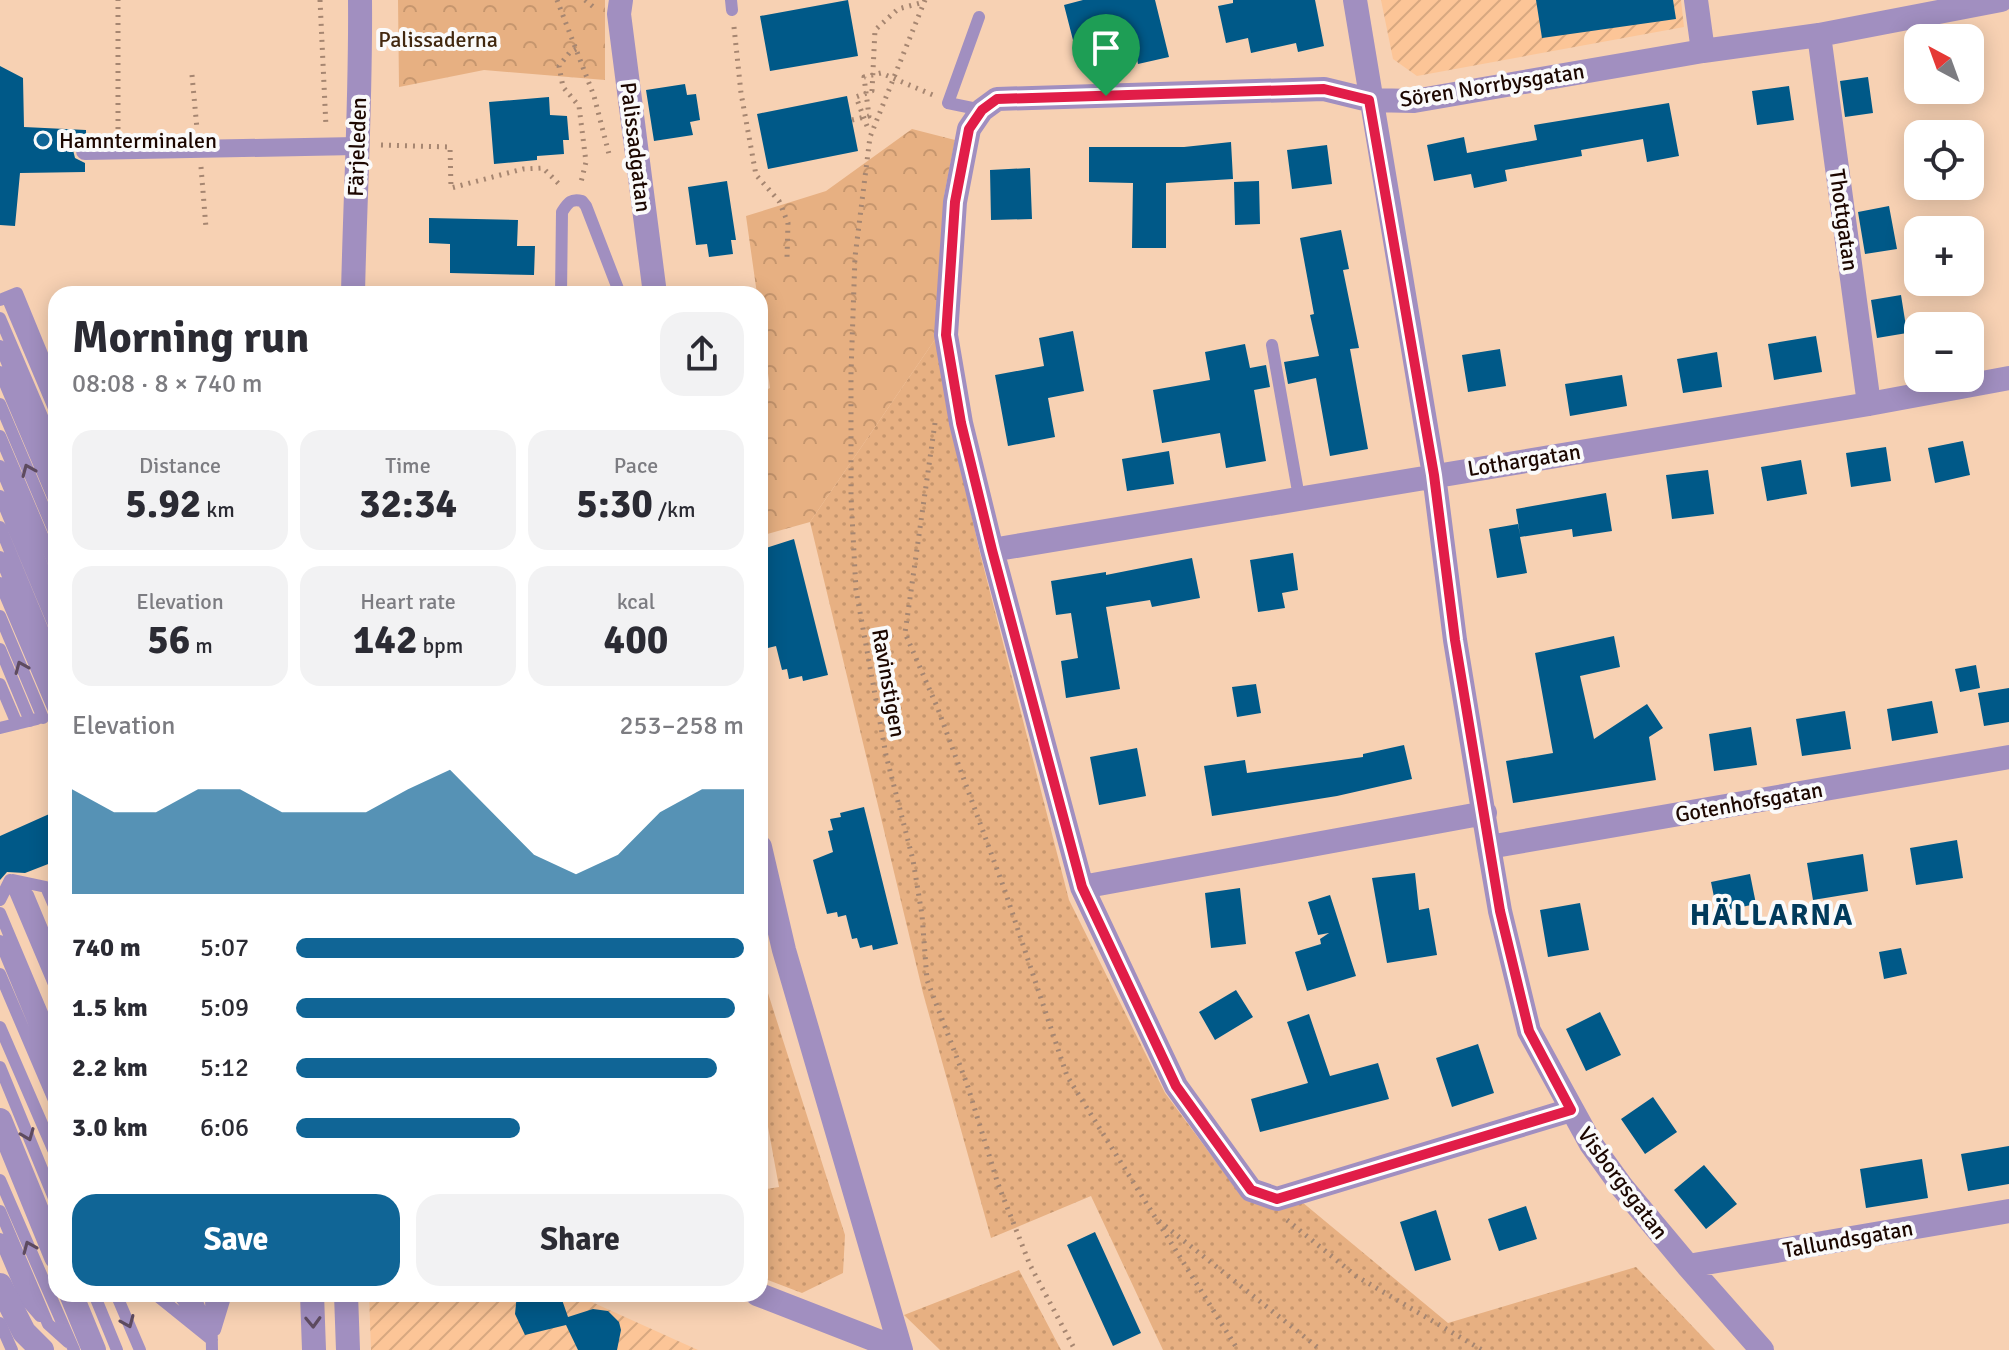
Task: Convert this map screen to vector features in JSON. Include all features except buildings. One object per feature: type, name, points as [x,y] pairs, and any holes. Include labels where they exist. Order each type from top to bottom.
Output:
[{"type":"street","name":"Färjeleden","points":[[353,286],[361,75],[360,0]]},
{"type":"street","name":"Palissadgatan","points":[[621,0],[619,14],[654,286]]},
{"type":"street","name":"Visborgsgatan","points":[[1355,0],[1369,100],[1434,475],[1455,640],[1489,847],[1500,911],[1529,1031],[1571,1110],[1622,1187],[1762,1350]]},
{"type":"street","points":[[1696,0],[1703,51]]},
{"type":"street","name":"Sören Norrbysgatan","points":[[982,110],[997,99],[1324,89],[1369,100],[1414,101],[1703,51],[1819,35],[1923,8],[2001,0]]},
{"type":"street","name":"Thottgatan","points":[[1819,35],[1869,404]]},
{"type":"street","points":[[982,110],[969,129],[955,202],[946,335],[961,423],[1082,887],[1176,1086],[1251,1190],[1277,1199],[1571,1110]]},
{"type":"street","points":[[85,151],[356,146]]},
{"type":"street","name":"Lothargatan","points":[[992,550],[2009,378]]},
{"type":"street","name":"Gotenhofsgatan","points":[[1489,847],[2009,757]]},
{"type":"street","points":[[1082,887],[1485,813]]},
{"type":"street","points":[[768,881],[784,950],[901,1350]]},
{"type":"street","points":[[0,1120],[48,1237]]},
{"type":"street","name":"Tallundsgatan","points":[[1688,1266],[2009,1211]]},
{"type":"street","points":[[0,1285],[24,1332],[42,1350]]},
{"type":"street","points":[[768,1298],[901,1350]]},
{"type":"street","points":[[72,1302],[80,1348]]},
{"type":"street","points":[[312,1302],[314,1350]]},
{"type":"street","points":[[346,1302],[348,1350]]},
{"type":"lane","points":[[979,17],[948,103],[982,110]]},
{"type":"lane","points":[[561,286],[562,212],[569,202],[576,199],[586,206],[617,286]]},
{"type":"lane","points":[[48,369],[17,293],[4,299],[48,395]]},
{"type":"lane","points":[[0,318],[48,430]]},
{"type":"lane","points":[[1272,345],[1299,497]]},
{"type":"lane","points":[[0,346],[48,459]]},
{"type":"lane","points":[[0,372],[48,485]]},
{"type":"lane","points":[[0,404],[48,517]]},
{"type":"lane","points":[[0,436],[48,549]]},
{"type":"lane","points":[[0,466],[48,580]]},
{"type":"lane","points":[[0,496],[48,611]]},
{"type":"lane","points":[[0,527],[48,643]]},
{"type":"lane","points":[[0,557],[48,672]]},
{"type":"lane","points":[[0,583],[26,721]]},
{"type":"lane","points":[[0,616],[26,721]]},
{"type":"lane","points":[[0,649],[26,721]]},
{"type":"lane","points":[[0,684],[26,721]]},
{"type":"lane","points":[[0,896],[10,880]]},
{"type":"lane","points":[[10,880],[46,887],[48,892]]},
{"type":"lane","points":[[10,880],[28,895],[48,943]]},
{"type":"lane","points":[[10,880],[48,970]]},
{"type":"lane","points":[[0,913],[48,1027]]},
{"type":"lane","points":[[0,941],[48,1057]]},
{"type":"lane","points":[[0,974],[48,1086]]},
{"type":"lane","points":[[0,1027],[48,1138]]},
{"type":"lane","points":[[0,1067],[48,1184]]},
{"type":"lane","points":[[0,1180],[48,1281]]},
{"type":"lane","points":[[0,1211],[48,1324]]},
{"type":"lane","points":[[0,1239],[26,1300],[48,1324],[80,1348]]},
{"type":"lane","points":[[58,1302],[80,1348]]},
{"type":"lane","points":[[97,1302],[117,1350]]},
{"type":"lane","points":[[119,1302],[140,1350]]},
{"type":"lane","points":[[164,1302],[212,1345]]},
{"type":"lane","points":[[174,1302],[212,1345]]},
{"type":"lane","points":[[183,1302],[212,1345]]},
{"type":"lane","points":[[195,1302],[212,1345]]},
{"type":"lane","points":[[203,1302],[212,1345]]},
{"type":"lane","points":[[212,1345],[214,1302]]},
{"type":"lane","points":[[212,1345],[224,1302]]},
{"type":"lane","points":[[0,1323],[12,1350]]},
{"type":"path","points":[[118,0],[118,150]]},
{"type":"path","points":[[557,0],[594,96],[613,168]]},
{"type":"path","points":[[856,97],[872,91],[875,30],[898,9],[925,1]]},
{"type":"path","name":"Ravinstigen","points":[[925,1],[870,137],[855,257],[851,497],[856,590],[886,755],[913,860],[922,915],[927,980],[967,1084],[998,1184],[1030,1265],[1075,1350]]},
{"type":"path","points":[[731,5],[741,93],[756,175],[779,201],[788,223],[787,258]]},
{"type":"path","points":[[576,49],[559,66],[563,87],[579,106],[586,162],[576,199]]},
{"type":"path","points":[[856,97],[856,119],[869,116],[864,77],[881,73],[925,91]]},
{"type":"path","points":[[856,97],[867,126]]},
{"type":"path","points":[[356,146],[411,144],[450,147],[451,188],[523,169],[543,168]]},
{"type":"path","points":[[936,413],[905,633],[938,709],[1005,891],[1067,1076],[1238,1350]]},
{"type":"path","points":[[1155,1218],[1321,1350]]},
{"type":"path","points":[[1286,1218],[1356,1276],[1482,1350]]},
{"type":"shaded area","points":[[1381,0],[1681,0],[1684,27],[1417,76],[1393,59]]},
{"type":"shaded area","points":[[369,1302],[592,1302],[698,1350],[371,1350]]},
{"type":"green space","name":"Palissaderna","points":[[398,0],[605,0],[605,80],[484,70],[399,87]]},
{"type":"green space","points":[[912,129],[955,140],[944,196],[936,338],[810,522],[768,534],[768,286],[756,286],[746,216],[826,191]]},
{"type":"green space","points":[[936,338],[980,553],[1069,900],[1165,1093],[1243,1198],[1302,1202],[1448,1323],[1636,1267],[1715,1350],[1163,1350],[1091,1196],[991,1238],[923,993],[810,522]]},
{"type":"green space","points":[[768,993],[845,1235],[843,1273],[802,1293],[768,1280],[768,1189],[779,1187],[768,1127]]},
{"type":"green space","points":[[1019,1270],[1061,1350],[940,1350],[904,1315]]},
{"type":"place","name":"Hamnterminalen","points":[[43,140]]},
{"type":"district","name":"HÄLLARNA","points":[[1772,915]]},
{"type":"route","points":[[1324,89],[1369,100],[1434,475],[1455,640],[1500,911],[1529,1031],[1571,1110],[1277,1199],[1251,1190],[1176,1086],[1082,887],[992,550],[961,423],[946,335],[955,202],[969,129],[982,110],[997,99],[1106,96],[1324,89]]}]
